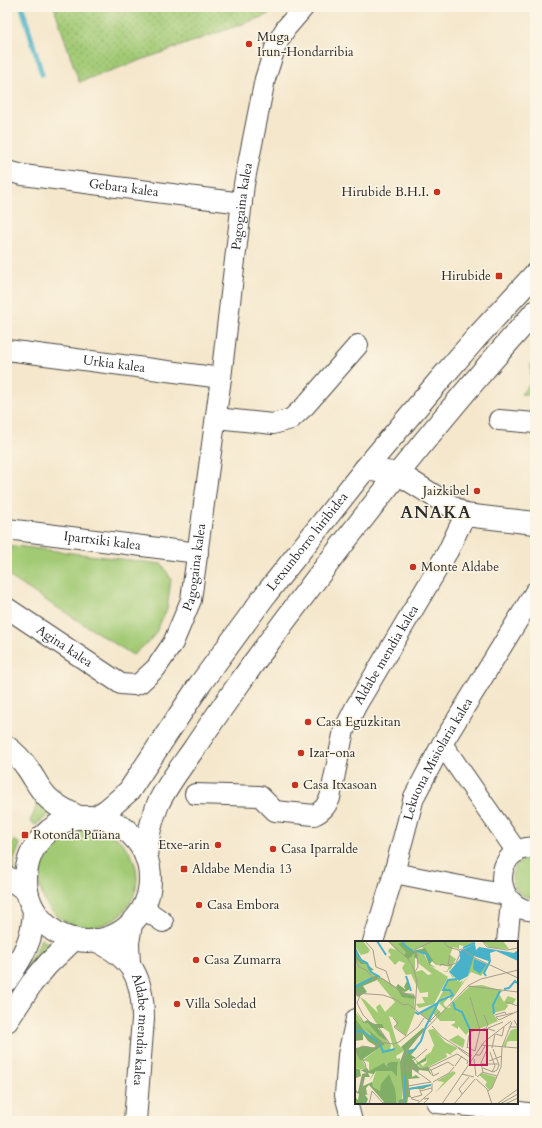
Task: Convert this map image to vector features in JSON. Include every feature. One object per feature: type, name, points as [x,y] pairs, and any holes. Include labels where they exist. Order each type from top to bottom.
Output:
[{"type":"main road","name":"Letxunborro hiribidea","points":[[88,818],[107,810],[119,801],[128,791],[198,687],[266,594],[366,469],[476,338],[535,274]]},
{"type":"main road","points":[[146,857],[147,843],[154,816],[161,798],[224,704],[292,610],[399,474],[469,388],[535,312]]},
{"type":"main road","points":[[366,469],[399,474],[465,515],[535,523]]},
{"type":"main road","points":[[7,746],[17,755],[42,791],[58,807],[69,813],[112,822],[124,828],[134,837],[146,857],[149,867],[150,883],[147,898],[137,916],[114,935],[84,940],[48,964],[32,983],[7,1021]]},
{"type":"main road","points":[[7,980],[29,944],[33,927],[26,871],[32,853],[42,837],[57,825],[75,818],[88,818]]},
{"type":"main road","points":[[7,877],[30,900],[40,918],[55,932],[84,940]]},
{"type":"main road","name":"Aldabe mendia kalea","points":[[129,964],[128,944],[137,916]]},
{"type":"main road","name":"Aldabe mendia kalea","points":[[84,940],[113,950],[129,964],[136,976],[141,990],[143,1004],[135,1121]]},
{"type":"street","name":"Pagogaina kalea","points":[[121,684],[134,685],[140,683],[156,668],[173,643],[191,600],[216,418],[242,203],[267,72],[276,45],[286,28],[304,7]]},
{"type":"street","name":"Gebara kalea","points":[[7,171],[23,175],[242,203]]},
{"type":"street","points":[[216,418],[274,424],[291,419],[305,406],[358,345]]},
{"type":"street","name":"Urkia kalea","points":[[7,350],[221,378]]},
{"type":"street","points":[[500,420],[535,423]]},
{"type":"street","name":"Aldabe mendia kalea","points":[[195,794],[260,796],[275,811],[314,814],[320,812],[325,807],[330,798],[344,730],[356,706],[448,551],[465,515]]},
{"type":"street","name":"Ipartxiki kalea","points":[[7,529],[198,553]]},
{"type":"street","name":"Lekuona Misiolaria kalea","points":[[373,941],[394,873],[414,797],[442,744],[535,592]]},
{"type":"street","name":"Agina kalea","points":[[7,608],[121,684]]},
{"type":"street","points":[[442,744],[526,849],[506,863],[503,871],[502,884],[509,898],[523,909],[535,910]]},
{"type":"street","points":[[394,873],[509,898]]},
{"type":"street","points":[[507,941],[509,898]]},
{"type":"street","points":[[137,916],[163,922]]},
{"type":"street","points":[[352,1121],[348,1055],[355,1024]]},
{"type":"street","points":[[444,1104],[490,1111],[535,1114]]},
{"type":"green space","points":[[54,7],[284,7],[262,17],[79,82]]},
{"type":"green space","points":[[531,364],[535,364],[535,395],[521,394],[531,383]]},
{"type":"green space","points":[[7,545],[162,564],[171,579],[167,609],[153,638],[133,655],[50,603],[7,575]]},
{"type":"green space","points":[[36,795],[51,811],[36,825],[30,821],[35,808]]},
{"type":"green space","points":[[88,829],[107,833],[123,843],[133,859],[137,878],[133,897],[123,913],[107,923],[88,927],[69,923],[53,913],[43,897],[39,878],[43,859],[53,843],[69,833]]},
{"type":"green space","points":[[14,840],[20,844],[14,860],[14,868],[12,872],[7,870],[7,855]]},
{"type":"green space","points":[[535,857],[535,897],[526,897],[515,887],[512,880],[513,873],[516,866],[523,860]]},
{"type":"green space","points":[[41,939],[51,945],[42,954],[27,978],[20,973],[37,949]]},
{"type":"waterway","points":[[22,7],[42,74]]},
{"type":"place","name":"Muga Irun-Hondarribia","points":[[249,44]]},
{"type":"place","name":"Hirubide B.H.I.","points":[[437,192]]},
{"type":"place","name":"Hirubide","points":[[499,276]]},
{"type":"place","name":"Jaizkibel","points":[[477,491]]},
{"type":"place","name":"Monte Aldabe","points":[[413,567]]},
{"type":"place","name":"Casa Eguzkitan","points":[[308,722]]},
{"type":"place","name":"Izar-ona","points":[[301,753]]},
{"type":"place","name":"Casa Itxasoan","points":[[295,785]]},
{"type":"place","name":"Rotonda Puiana","points":[[25,835]]},
{"type":"place","name":"Etxe-arin","points":[[218,845]]},
{"type":"place","name":"Casa Iparralde","points":[[273,849]]},
{"type":"place","name":"Aldabe Mendia 13","points":[[184,869]]},
{"type":"place","name":"Casa Embora","points":[[199,905]]},
{"type":"place","name":"Casa Zumarra","points":[[196,960]]},
{"type":"place","name":"Villa Soledad","points":[[177,1004]]},
{"type":"district","name":"ANAKA","points":[[436,512]]}]
